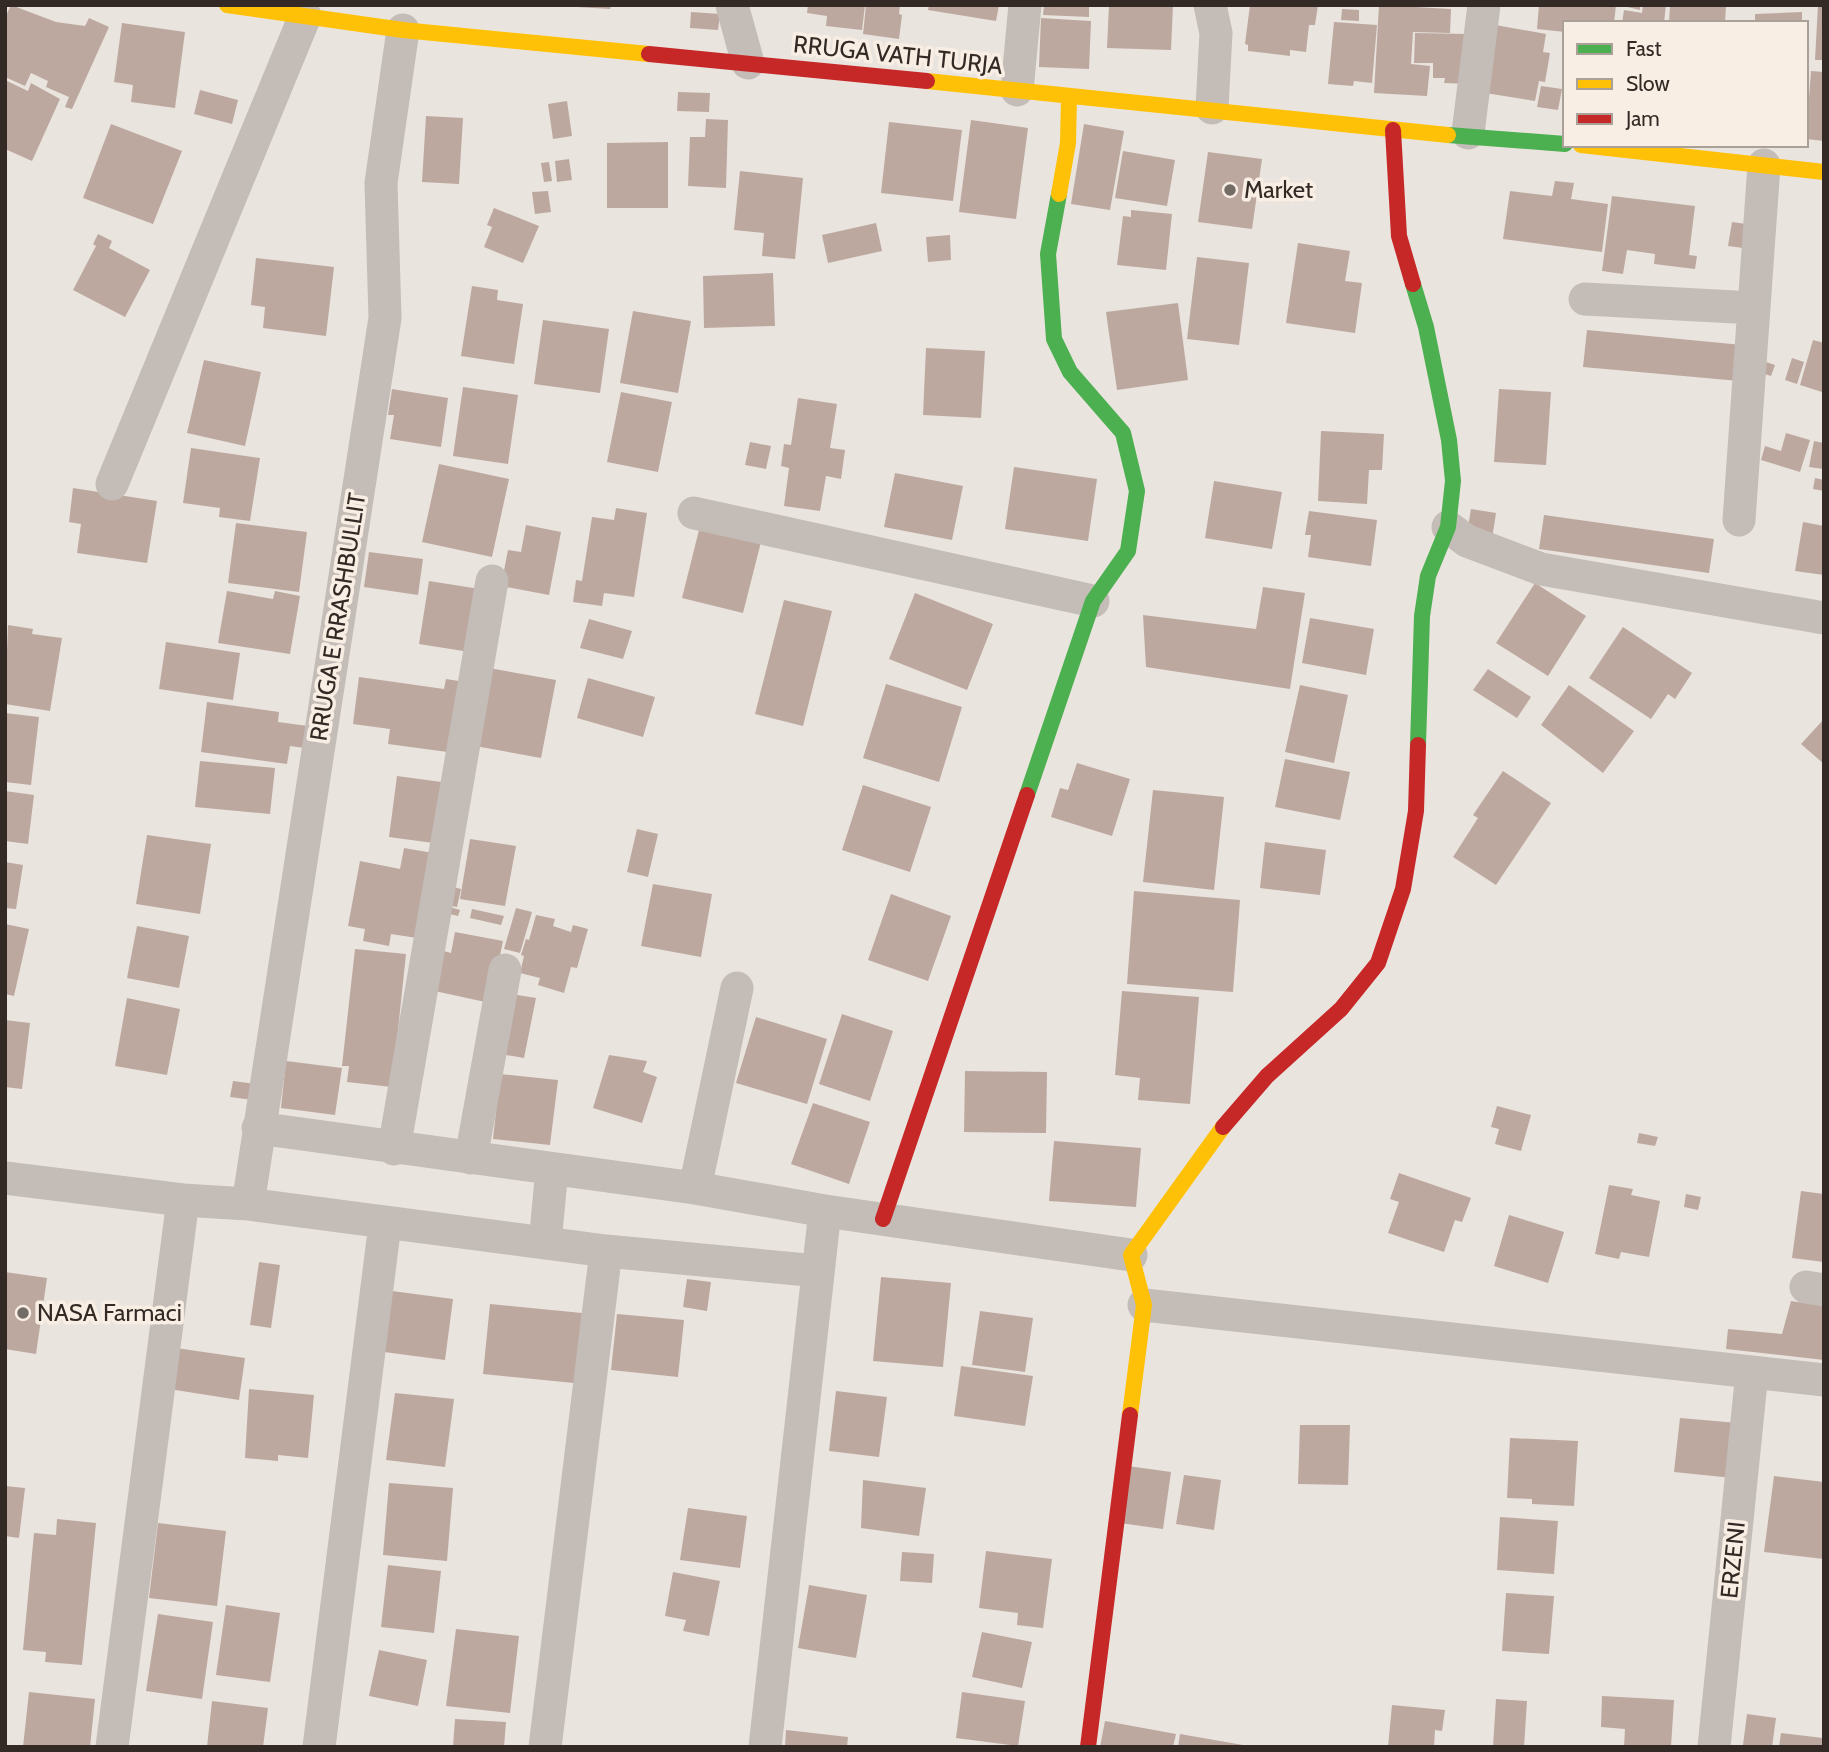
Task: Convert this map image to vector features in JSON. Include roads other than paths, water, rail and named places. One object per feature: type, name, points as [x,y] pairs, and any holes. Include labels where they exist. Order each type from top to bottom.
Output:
[{"type":"street","name":"RRUGA VATH TURJA","points":[[227,5],[403,30],[747,62],[1069,97],[1212,108],[1393,130],[1468,133],[1563,144]]},
{"type":"street","points":[[732,5],[747,62]]},
{"type":"street","points":[[1017,90],[1025,5]]},
{"type":"street","points":[[1210,5],[1216,33],[1212,108]]},
{"type":"street","points":[[1468,133],[1484,5]]},
{"type":"street","points":[[113,484],[305,16]]},
{"type":"street","name":"RRUGA E RRASHBULLIT","points":[[248,1204],[385,318],[381,183],[403,30]]},
{"type":"street","points":[[883,1219],[1093,601],[1128,551],[1137,491],[1123,433],[1070,372],[1054,339],[1048,254],[1068,143],[1069,97]]},
{"type":"street","points":[[1088,1747],[1144,1305],[1131,1255],[1213,1138],[1267,1076],[1342,1009],[1378,963],[1403,889],[1416,811],[1422,616],[1429,576],[1448,527],[1453,481],[1449,440],[1426,327],[1399,236],[1393,130]]},
{"type":"street","points":[[1600,147],[1824,172]]},
{"type":"street","points":[[1740,520],[1764,164]]},
{"type":"street","points":[[1585,299],[1754,308]]},
{"type":"street","points":[[694,513],[1093,601]]},
{"type":"street","points":[[1448,527],[1467,541],[1541,569],[1824,618]]},
{"type":"street","points":[[394,1149],[492,581]]},
{"type":"street","points":[[471,1158],[505,970]]},
{"type":"street","points":[[695,1188],[737,988]]},
{"type":"street","points":[[258,1128],[394,1149],[695,1188],[825,1212],[1131,1255]]},
{"type":"street","points":[[545,1243],[552,1169]]},
{"type":"street","points":[[5,1178],[183,1200],[248,1204],[606,1251],[818,1271]]},
{"type":"street","points":[[112,1747],[183,1200]]},
{"type":"street","points":[[765,1747],[825,1212]]},
{"type":"street","points":[[319,1747],[385,1224]]},
{"type":"street","points":[[545,1747],[606,1251]]},
{"type":"street","points":[[1144,1305],[1824,1380]]},
{"type":"street","name":"ERZENI","points":[[1714,1747],[1752,1372]]},
{"type":"place","name":"Market","points":[[1230,190]]},
{"type":"place","name":"NASA Farmaci","points":[[23,1313]]}]
